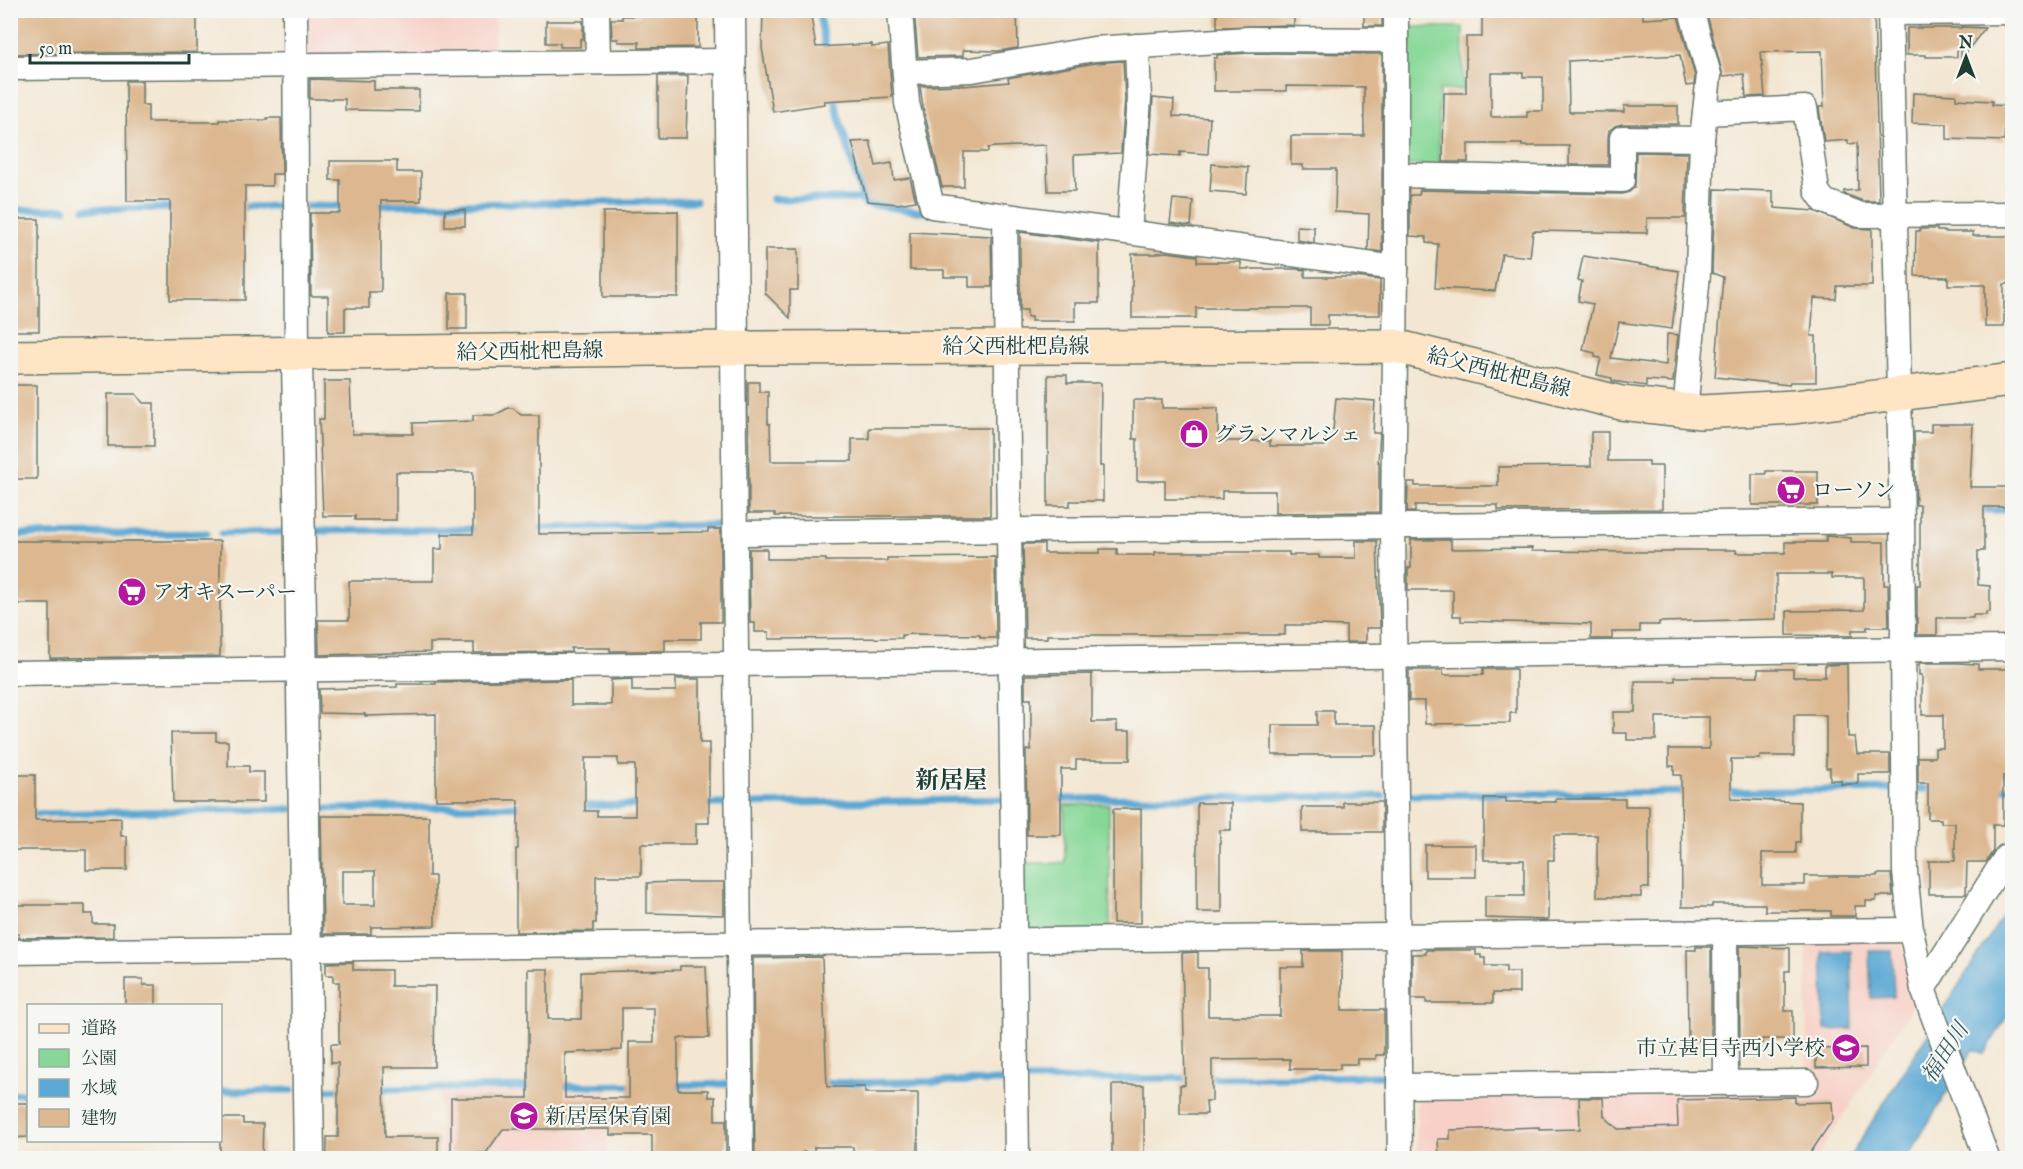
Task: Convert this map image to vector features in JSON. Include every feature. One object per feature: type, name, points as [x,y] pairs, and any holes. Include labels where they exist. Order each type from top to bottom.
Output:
[{"type":"main road","name":"給父西枇杷島線","points":[[10,357],[733,348],[1395,346],[1621,403],[1685,411],[1727,412],[2013,380]]},
{"type":"street","points":[[295,10],[297,354],[309,1158]]},
{"type":"street","points":[[597,10],[598,62]]},
{"type":"street","points":[[730,10],[741,1158]]},
{"type":"street","points":[[900,10],[907,103],[932,206],[1396,268]]},
{"type":"street","points":[[1396,10],[1393,526],[1400,1158]]},
{"type":"street","points":[[1685,411],[1698,274],[1702,139],[1709,75],[1690,10]]},
{"type":"street","points":[[1987,1158],[1925,994],[1911,930],[1905,872],[1902,521],[1890,12],[2013,12]]},
{"type":"street","points":[[905,72],[972,70],[1094,49],[1137,46],[1249,39],[1396,40]]},
{"type":"street","points":[[1129,232],[1139,99],[1137,46]]},
{"type":"street","points":[[10,68],[731,61]]},
{"type":"street","points":[[1705,113],[1805,108],[1817,191],[1824,201],[1860,215],[2013,214]]},
{"type":"street","points":[[1396,175],[1622,180],[1622,138],[1702,139]]},
{"type":"street","points":[[1005,216],[1017,1158]]},
{"type":"street","points":[[735,533],[1902,521]]},
{"type":"street","points":[[10,674],[2013,648]]},
{"type":"street","points":[[1925,994],[2006,857]]},
{"type":"street","points":[[10,952],[1396,934],[1911,930]]},
{"type":"street","points":[[1725,932],[1726,1083]]},
{"type":"street","points":[[1399,1086],[1806,1082]]},
{"type":"shaded area","points":[[302,11],[495,11],[495,57],[314,59],[302,50]]},
{"type":"shaded area","name":"市立甚目寺西小学校","points":[[1894,939],[1903,945],[1913,986],[1913,1006],[1817,1158],[1417,1158],[1417,1092],[1807,1090],[1806,940]]},
{"type":"shaded area","name":"新居屋保育園","points":[[607,1091],[607,1158],[441,1158],[440,1092]]},
{"type":"green space","points":[[1407,27],[1463,27],[1463,90],[1439,90],[1439,165],[1407,165]]},
{"type":"green space","points":[[1109,804],[1110,931],[1020,932],[1020,863],[1065,863],[1064,805]]},
{"type":"water","name":"福田川","points":[[2012,901],[2012,1008],[1984,1054],[1973,1049],[1907,1158],[1849,1158]]},
{"type":"water","points":[[1851,951],[1853,1029],[1825,1030],[1822,952]]},
{"type":"water","points":[[1869,951],[1892,951],[1894,997],[1871,998]]},
{"type":"building","points":[[11,10],[197,10],[197,52],[12,54]]},
{"type":"building","points":[[639,10],[698,10],[698,47],[639,48],[639,42],[618,42],[618,39],[612,39],[611,19],[622,19],[622,16],[639,16]]},
{"type":"building","points":[[763,10],[810,10],[816,47],[888,45],[892,97],[824,101],[825,104],[773,112],[762,48]]},
{"type":"building","points":[[914,10],[1017,10],[1018,48],[998,51],[963,50],[963,56],[918,57]]},
{"type":"building","points":[[1217,10],[1294,10],[1294,25],[1217,27]]},
{"type":"building","points":[[1364,10],[1382,10],[1382,26],[1364,26]]},
{"type":"building","points":[[1482,10],[1643,10],[1643,19],[1678,17],[1695,76],[1694,85],[1686,86],[1680,55],[1568,61],[1569,112],[1624,112],[1624,106],[1678,106],[1678,124],[1615,126],[1609,131],[1608,165],[1569,165],[1569,146],[1522,146],[1522,144],[1468,144],[1468,162],[1443,162],[1444,93],[1466,93],[1466,37],[1482,37]],"holes":[[[1491,73],[1523,73],[1523,77],[1543,77],[1543,111],[1527,111],[1527,117],[1491,117]]]},
{"type":"building","points":[[1706,10],[1744,10],[1745,16],[1797,14],[1797,10],[1874,10],[1879,201],[1863,201],[1844,194],[1844,191],[1858,190],[1857,143],[1848,144],[1848,140],[1824,142],[1819,107],[1824,107],[1822,51],[1761,52],[1765,96],[1746,97],[1744,74],[1723,76]]},
{"type":"building","points":[[546,21],[583,21],[583,39],[580,39],[580,47],[560,47],[560,43],[546,43]]},
{"type":"building","points":[[1907,28],[1985,28],[1961,59],[1961,48],[1957,48],[1957,57],[1907,55]]},
{"type":"building","points":[[1249,53],[1382,54],[1382,252],[1368,250],[1369,214],[1335,212],[1336,169],[1303,169],[1303,165],[1291,165],[1291,136],[1364,136],[1364,87],[1286,86],[1286,91],[1214,91],[1214,58],[1217,58],[1217,55]]},
{"type":"building","points":[[1123,61],[1125,99],[1121,153],[1074,155],[1075,191],[1048,191],[1046,145],[995,147],[988,148],[988,152],[964,152],[964,187],[942,187],[920,86],[964,86],[1009,82],[1008,78],[1096,63]]},
{"type":"building","points":[[658,76],[688,76],[686,138],[658,138]]},
{"type":"building","points":[[310,79],[374,81],[374,90],[419,90],[419,111],[345,110],[345,99],[310,99]]},
{"type":"building","points":[[126,81],[142,81],[142,105],[148,105],[148,122],[219,122],[219,120],[281,118],[282,174],[272,174],[272,186],[245,186],[245,300],[170,300],[170,201],[127,201]]},
{"type":"building","points":[[1913,93],[1956,95],[1956,99],[1992,101],[1992,105],[2013,106],[2013,126],[2005,125],[2004,141],[1947,139],[1947,124],[1912,123]]},
{"type":"building","points":[[1153,98],[1174,100],[1173,116],[1210,118],[1208,154],[1180,152],[1180,156],[1149,154]]},
{"type":"building","points":[[870,141],[876,166],[892,163],[894,180],[910,178],[916,201],[898,204],[867,201],[852,142]]},
{"type":"building","points":[[1636,152],[1687,153],[1685,218],[1647,218],[1647,233],[1533,231],[1530,257],[1502,254],[1495,291],[1435,288],[1438,244],[1426,243],[1426,237],[1410,236],[1410,195],[1419,195],[1420,190],[1622,194],[1635,187]]},
{"type":"building","points":[[330,161],[397,161],[397,172],[421,172],[421,201],[381,201],[381,292],[369,292],[369,308],[345,308],[345,332],[328,332],[328,296],[311,296],[310,213],[340,213],[340,180],[330,180]]},
{"type":"building","points":[[1212,164],[1248,167],[1246,194],[1210,191]]},
{"type":"building","points":[[1715,189],[1773,191],[1775,208],[1815,211],[1855,228],[1872,229],[1872,286],[1837,286],[1836,299],[1814,298],[1811,336],[1816,336],[1816,382],[1790,382],[1789,385],[1715,377],[1723,277],[1712,273]]},
{"type":"building","points":[[1173,199],[1193,201],[1191,226],[1170,223]]},
{"type":"building","points":[[445,210],[465,210],[465,226],[445,226]]},
{"type":"building","points":[[678,211],[678,297],[603,297],[603,212]]},
{"type":"building","points":[[10,219],[39,219],[39,331],[10,331]]},
{"type":"building","points":[[1297,226],[1314,227],[1314,243],[1297,240]]},
{"type":"building","points":[[1920,229],[1973,232],[1973,236],[2013,236],[2013,284],[2004,284],[2004,327],[1985,327],[1985,285],[1948,285],[1948,277],[1915,276],[1916,231]]},
{"type":"building","points":[[910,232],[991,236],[992,287],[969,287],[969,277],[944,277],[944,270],[910,270]]},
{"type":"building","points":[[1020,232],[1099,243],[1099,303],[1075,303],[1075,321],[1031,321],[1031,317],[1027,317],[1027,310],[1020,310]]},
{"type":"building","points":[[765,249],[798,249],[798,290],[790,290],[790,318],[765,293]]},
{"type":"building","points":[[1167,252],[1197,256],[1197,262],[1241,262],[1241,269],[1298,269],[1305,270],[1305,277],[1354,277],[1380,280],[1380,315],[1328,315],[1328,325],[1310,325],[1310,308],[1196,308],[1196,318],[1132,318],[1132,254]]},
{"type":"building","points":[[1583,256],[1679,271],[1672,329],[1619,322],[1611,358],[1666,365],[1667,334],[1678,335],[1673,382],[1646,380],[1646,386],[1612,381],[1612,378],[1597,375],[1601,358],[1595,357],[1595,353],[1583,350],[1593,304],[1578,301],[1582,281],[1578,280]]},
{"type":"building","points":[[449,293],[467,293],[467,329],[449,329]]},
{"type":"building","points":[[1048,375],[1067,375],[1067,383],[1101,383],[1100,466],[1103,466],[1103,501],[1070,501],[1070,506],[1048,506]]},
{"type":"building","points":[[324,381],[350,381],[352,434],[413,434],[413,423],[473,421],[473,415],[495,415],[508,408],[513,408],[521,415],[539,415],[539,534],[708,532],[708,529],[721,529],[721,622],[701,622],[701,639],[665,639],[665,651],[571,648],[571,652],[474,653],[474,643],[430,643],[430,652],[319,655],[318,620],[349,620],[349,581],[434,581],[434,549],[442,549],[442,534],[473,534],[473,472],[396,472],[396,520],[355,520],[355,516],[323,516],[319,419],[324,419]]},
{"type":"building","points":[[748,382],[759,382],[759,392],[768,392],[771,461],[852,461],[852,439],[869,439],[869,428],[990,428],[990,516],[775,516],[775,513],[749,513]]},
{"type":"building","points":[[10,385],[37,385],[37,479],[10,479]]},
{"type":"building","points":[[108,394],[136,394],[143,403],[154,403],[154,446],[108,446]]},
{"type":"building","points":[[1336,398],[1375,401],[1373,433],[1380,433],[1379,512],[1275,513],[1275,491],[1222,491],[1222,499],[1165,499],[1165,481],[1137,481],[1137,439],[1133,439],[1133,400],[1162,400],[1162,408],[1218,408],[1218,438],[1223,438],[1223,441],[1270,441],[1270,446],[1325,446],[1326,429],[1333,430]]},
{"type":"building","points":[[1931,424],[1973,424],[1970,487],[2007,487],[2007,507],[1984,507],[1984,551],[1978,551],[1978,585],[1990,586],[1990,612],[1986,612],[1986,615],[1973,615],[1973,618],[1937,618],[1937,635],[1917,635],[1917,585],[1920,585],[1920,505],[1916,505],[1914,432],[1931,432]]},
{"type":"building","points":[[1591,432],[1608,432],[1608,461],[1649,461],[1649,466],[1662,466],[1662,509],[1498,510],[1498,505],[1415,505],[1415,512],[1407,512],[1408,482],[1415,482],[1415,486],[1498,486],[1498,467],[1591,466]]},
{"type":"building","points":[[1766,471],[1818,471],[1818,505],[1752,505],[1752,474],[1766,474]]},
{"type":"building","points":[[1826,536],[1851,538],[1851,542],[1884,542],[1884,585],[1888,585],[1889,627],[1852,630],[1852,636],[1787,635],[1787,611],[1864,610],[1864,578],[1832,578],[1832,574],[1776,574],[1776,619],[1659,622],[1659,625],[1640,625],[1640,632],[1612,632],[1612,639],[1591,639],[1591,624],[1461,621],[1461,616],[1453,616],[1453,590],[1408,590],[1411,540],[1451,540],[1451,549],[1532,548],[1532,551],[1636,552],[1736,550],[1736,553],[1785,553],[1785,542],[1826,542]]},
{"type":"building","points":[[12,541],[220,541],[220,656],[50,658],[50,604],[12,604]]},
{"type":"building","points":[[1356,541],[1377,541],[1380,628],[1366,628],[1366,642],[1346,642],[1346,626],[1318,625],[1285,625],[1285,635],[1047,635],[1047,638],[1025,638],[1023,544],[1044,544],[1044,553],[1100,553],[1100,549],[1117,549],[1117,555],[1155,555],[1155,552],[1289,552],[1289,555],[1319,555],[1319,558],[1356,558]]},
{"type":"building","points":[[749,549],[767,549],[767,559],[826,559],[826,561],[995,557],[996,638],[983,638],[980,635],[913,634],[902,635],[902,638],[769,639],[769,632],[755,632],[755,623],[750,623]]},
{"type":"building","points":[[1919,663],[1978,664],[1978,669],[2010,669],[2013,776],[2003,776],[2003,825],[1993,825],[1993,851],[1986,862],[1967,862],[1966,894],[1929,894],[1929,861],[1955,861],[1955,823],[1941,823],[1941,819],[1928,819],[1928,783],[1918,783],[1918,757],[1935,757],[1935,748],[1943,748],[1943,715],[1922,715],[1922,675],[1919,675]]},
{"type":"building","points":[[1847,664],[1848,737],[1855,737],[1857,754],[1890,754],[1890,774],[1858,774],[1858,784],[1841,784],[1841,780],[1830,780],[1830,768],[1826,768],[1826,715],[1794,715],[1794,756],[1731,759],[1731,799],[1800,802],[1800,842],[1796,842],[1796,853],[1762,853],[1762,885],[1805,885],[1805,876],[1891,874],[1893,896],[1876,896],[1876,901],[1866,901],[1866,906],[1855,906],[1855,916],[1831,916],[1831,911],[1765,911],[1765,904],[1712,904],[1712,907],[1682,907],[1681,775],[1674,775],[1674,766],[1669,766],[1669,749],[1709,749],[1709,717],[1656,717],[1656,740],[1627,740],[1627,733],[1613,733],[1613,712],[1635,712],[1635,681],[1675,681],[1675,677],[1758,677],[1758,669],[1793,669],[1793,677],[1825,677],[1825,665]]},
{"type":"building","points":[[1483,669],[1516,669],[1516,713],[1510,713],[1510,723],[1425,724],[1425,701],[1409,701],[1409,670],[1443,670],[1443,675],[1483,675]]},
{"type":"building","points":[[1092,674],[1092,722],[1117,722],[1117,731],[1130,731],[1130,760],[1076,760],[1076,769],[1061,769],[1061,835],[1027,835],[1026,750],[1031,750],[1031,699],[1025,699],[1025,675]]},
{"type":"building","points":[[632,679],[632,691],[676,691],[676,679],[700,679],[700,743],[709,743],[709,823],[696,823],[696,844],[641,844],[641,876],[596,876],[596,923],[593,923],[593,931],[516,932],[518,800],[436,800],[436,714],[365,716],[365,714],[320,713],[319,689],[397,687],[397,684],[436,684],[436,682],[571,680],[571,705],[611,705],[611,680]],"holes":[[[585,758],[618,758],[618,765],[635,765],[635,816],[597,816],[597,811],[585,811]]]},
{"type":"building","points":[[1317,711],[1334,711],[1334,725],[1376,725],[1376,755],[1272,755],[1272,725],[1317,725]]},
{"type":"building","points":[[171,733],[216,733],[216,741],[228,741],[228,766],[249,766],[249,772],[264,772],[264,802],[173,802]]},
{"type":"building","points":[[10,775],[35,775],[35,820],[121,818],[121,836],[127,836],[127,870],[86,870],[86,850],[10,850]]},
{"type":"building","points":[[1484,798],[1506,798],[1506,802],[1625,799],[1625,806],[1649,806],[1649,888],[1641,888],[1641,897],[1597,897],[1597,835],[1554,835],[1554,860],[1548,860],[1548,920],[1485,918],[1485,896],[1524,896],[1524,860],[1484,860]]},
{"type":"building","points":[[1343,802],[1382,802],[1382,832],[1302,832],[1302,807],[1343,807]]},
{"type":"building","points":[[1197,803],[1231,803],[1231,830],[1220,830],[1222,912],[1197,912]]},
{"type":"building","points":[[1113,809],[1141,809],[1141,923],[1113,923]]},
{"type":"building","points":[[321,816],[429,816],[429,876],[435,876],[435,926],[371,927],[371,934],[323,934]],"holes":[[[342,871],[375,871],[375,905],[342,905]]]},
{"type":"building","points":[[1425,845],[1476,845],[1476,877],[1425,877]]},
{"type":"building","points":[[724,882],[724,915],[647,913],[647,883]]},
{"type":"building","points":[[12,905],[85,905],[85,914],[93,914],[93,924],[113,924],[113,937],[19,938],[19,934],[12,934]]},
{"type":"building","points":[[1739,946],[1790,948],[1790,971],[1785,971],[1785,1011],[1793,1011],[1793,1039],[1762,1039],[1762,1043],[1740,1043]]},
{"type":"building","points":[[1696,947],[1711,947],[1711,1040],[1688,1040],[1687,950],[1696,950]]},
{"type":"building","points":[[1426,950],[1476,950],[1476,955],[1485,958],[1485,966],[1506,966],[1506,972],[1519,972],[1519,993],[1493,993],[1493,1003],[1426,1003],[1426,999],[1412,999],[1412,954],[1426,954]]},
{"type":"building","points":[[1303,951],[1342,951],[1342,1010],[1384,1010],[1384,1055],[1376,1055],[1376,1059],[1357,1059],[1357,1064],[1340,1064],[1340,1069],[1290,1069],[1290,1059],[1212,1060],[1212,1101],[1206,1101],[1207,1114],[1180,1114],[1180,1085],[1185,1085],[1182,953],[1198,952],[1198,968],[1208,968],[1208,1016],[1280,1016],[1280,967],[1303,967]]},
{"type":"building","points":[[822,957],[827,1087],[865,1087],[865,1093],[918,1093],[918,1158],[876,1158],[876,1154],[853,1154],[853,1147],[814,1147],[814,1152],[803,1152],[803,1156],[755,1156],[753,958]]},
{"type":"building","points":[[353,962],[353,970],[391,970],[391,986],[435,986],[434,1067],[384,1067],[385,1137],[438,1137],[438,1158],[327,1158],[327,1137],[338,1137],[338,1063],[331,1063],[331,1044],[339,1044],[339,982],[333,982],[333,975],[326,975],[326,963]]},
{"type":"building","points":[[680,966],[706,966],[709,1038],[678,1038],[678,1090],[708,1090],[708,1097],[715,1097],[715,1120],[726,1120],[726,1158],[652,1158],[652,1135],[610,1135],[610,1129],[503,1129],[486,1153],[451,1153],[451,1098],[528,1098],[528,969],[548,969],[548,1019],[581,1019],[581,972],[680,970]],"holes":[[[622,1008],[654,1008],[654,1042],[629,1042],[629,1098],[565,1098],[565,1053],[622,1050]]]},
{"type":"building","points":[[125,979],[143,979],[143,985],[156,985],[156,1004],[125,1004]]},
{"type":"building","points":[[1866,1048],[1866,1067],[1816,1068],[1816,1049]]},
{"type":"building","points":[[1112,1085],[1144,1085],[1144,1158],[1112,1158]]},
{"type":"building","points":[[1795,1097],[1795,1103],[1832,1102],[1833,1119],[1807,1158],[1439,1158],[1438,1139],[1450,1139],[1450,1130],[1539,1127],[1539,1130],[1580,1129],[1579,1098],[1603,1098],[1604,1116],[1618,1129],[1678,1127],[1677,1100]]},
{"type":"building","points":[[10,1103],[27,1103],[27,1137],[10,1138]]},
{"type":"building","points":[[222,1118],[243,1118],[243,1124],[263,1124],[262,1158],[220,1158]]},
{"type":"waterway","points":[[818,10],[827,55]]},
{"type":"waterway","points":[[834,93],[864,204],[931,213]]},
{"type":"waterway","points":[[772,199],[862,199]]},
{"type":"waterway","points":[[373,205],[696,201]]},
{"type":"waterway","points":[[237,207],[284,206]]},
{"type":"waterway","points":[[308,206],[347,206]]},
{"type":"waterway","points":[[85,209],[178,208]]},
{"type":"waterway","points":[[10,210],[65,209]]},
{"type":"waterway","points":[[1976,510],[2012,510]]},
{"type":"waterway","points":[[530,528],[725,525]]},
{"type":"waterway","points":[[313,531],[480,529]]},
{"type":"waterway","points":[[222,533],[283,532]]},
{"type":"waterway","points":[[10,535],[207,533]]},
{"type":"waterway","points":[[1994,788],[2012,788]]},
{"type":"waterway","points":[[1723,792],[1892,789]]},
{"type":"waterway","points":[[1919,789],[1935,789]]},
{"type":"waterway","points":[[1406,795],[1688,792]]},
{"type":"waterway","points":[[1052,799],[1383,796]]},
{"type":"waterway","points":[[745,804],[1006,799]]},
{"type":"waterway","points":[[703,804],[727,804]]},
{"type":"waterway","points":[[577,806],[643,805]]},
{"type":"waterway","points":[[318,809],[526,806]]},
{"type":"waterway","points":[[26,814],[291,809]]},
{"type":"waterway","points":[[1204,1078],[1384,1076]]},
{"type":"waterway","points":[[1022,1080],[1192,1078]]},
{"type":"waterway","points":[[819,1083],[1009,1081]]},
{"type":"waterway","points":[[671,1085],[731,1084]]},
{"type":"waterway","points":[[557,1086],[636,1085]]},
{"type":"waterway","points":[[377,1089],[537,1087]]},
{"type":"waterway","points":[[321,1090],[345,1089]]},
{"type":"waterway","points":[[222,1091],[292,1090]]},
{"type":"waterway","points":[[10,1094],[27,1093]]},
{"type":"place","name":"グランマルシェ","points":[[1194,434]]},
{"type":"place","name":"ローソン","points":[[1791,490]]},
{"type":"place","name":"アオキスーパー","points":[[132,592]]},
{"type":"place","name":"市立甚目寺西小学校","points":[[1846,1048]]},
{"type":"place","name":"新居屋保育園","points":[[524,1116]]},
{"type":"district","name":"新居屋","points":[[951,780]]}]
